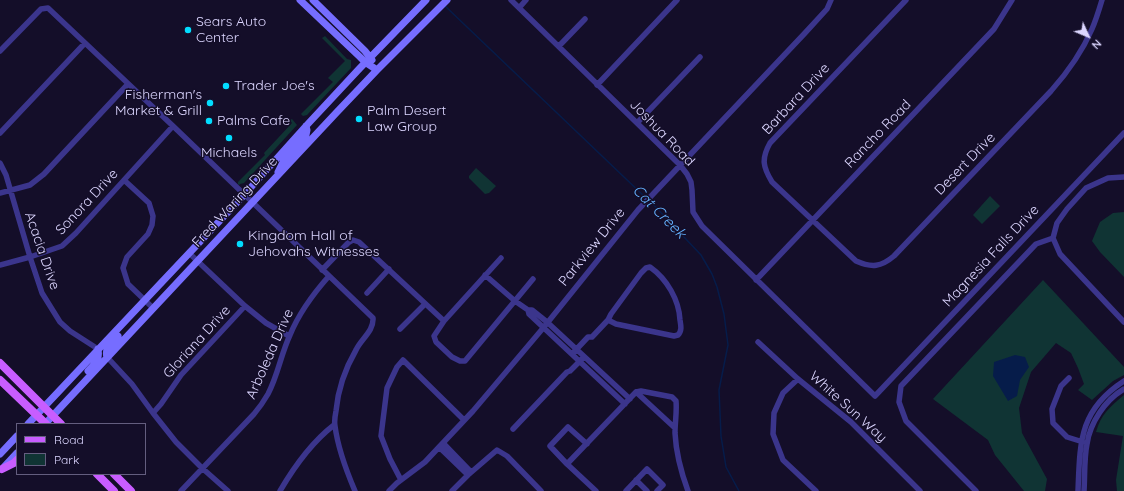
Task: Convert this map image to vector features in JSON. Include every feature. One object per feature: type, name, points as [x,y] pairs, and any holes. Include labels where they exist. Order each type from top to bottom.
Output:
[{"type":"main road","points":[[300,0],[368,59],[377,70]]},
{"type":"main road","points":[[314,0],[365,51],[368,59]]},
{"type":"main road","name":"Fred Waring Drive","points":[[29,423],[244,195],[368,59],[426,0]]},
{"type":"main road","name":"Fred Waring Drive","points":[[47,423],[377,70],[447,0]]},
{"type":"main road","points":[[276,178],[283,162],[306,135],[306,126]]},
{"type":"main road","points":[[107,357],[105,352],[107,348],[119,334],[127,320]]},
{"type":"main road","points":[[82,384],[87,372],[98,359],[98,350]]},
{"type":"main road","points":[[0,363],[60,423]]},
{"type":"main road","points":[[0,380],[45,423]]},
{"type":"main road","points":[[0,454],[16,437]]},
{"type":"main road","points":[[1,470],[16,454]]},
{"type":"main road","points":[[1,470],[16,461]]},
{"type":"main road","points":[[98,475],[114,491]]},
{"type":"main road","points":[[115,475],[131,491]]},
{"type":"street","name":"Joshua Road","points":[[511,0],[680,165],[687,174],[690,182],[694,212],[702,226],[875,396]]},
{"type":"street","points":[[518,8],[526,0]]},
{"type":"street","points":[[597,85],[677,0]]},
{"type":"street","name":"Parkview Drive","points":[[389,491],[419,466],[464,420],[638,210],[804,33],[831,0]]},
{"type":"street","name":"Barbara Drive","points":[[813,220],[772,182],[767,174],[764,163],[765,152],[770,144],[906,0]]},
{"type":"street","name":"Rancho Road","points":[[756,280],[994,29],[1012,0]]},
{"type":"street","name":"Desert Drive","points":[[813,220],[856,261],[865,265],[876,265],[886,262],[894,256],[1051,92],[1078,56],[1092,30],[1102,0]]},
{"type":"street","points":[[0,51],[41,9],[48,8],[373,318],[374,324],[372,329],[356,349],[346,369],[337,403],[334,425],[343,463],[355,491]]},
{"type":"street","points":[[559,46],[585,19]]},
{"type":"street","points":[[0,133],[85,43]]},
{"type":"street","points":[[637,123],[700,57]]},
{"type":"street","points":[[0,193],[30,185],[44,174],[128,84]]},
{"type":"street","name":"Sonora Drive","points":[[0,265],[62,246],[76,233],[173,126]]},
{"type":"street","name":"Magnesia Falls Drive","points":[[875,396],[1124,133]]},
{"type":"street","name":"Acacia Drive","points":[[0,163],[6,175],[42,293],[60,322],[70,331],[98,350]]},
{"type":"street","points":[[1124,177],[1108,178],[1086,188],[1057,223],[1053,238],[1060,254],[1124,322]]},
{"type":"street","points":[[124,180],[149,203],[153,216],[152,225],[148,234],[127,257],[123,268],[128,284],[153,308]]},
{"type":"street","points":[[976,491],[906,421],[899,402],[901,386],[1036,244],[1053,238]]},
{"type":"street","points":[[322,270],[348,243],[353,240],[359,242],[444,321]]},
{"type":"street","points":[[189,253],[245,306],[266,323],[289,336]]},
{"type":"street","points":[[501,258],[444,321],[434,336],[436,342],[452,357],[465,362],[533,279]]},
{"type":"street","points":[[513,429],[567,372],[567,369],[573,366],[584,344],[591,340],[592,336],[608,320],[646,268],[650,267],[656,271],[672,292],[677,303],[681,329],[678,335],[674,336],[616,324],[608,320]]},
{"type":"street","points":[[367,293],[389,269]]},
{"type":"street","points":[[485,275],[515,301],[528,310],[529,314],[545,324],[628,401]]},
{"type":"street","name":"Arboleda Drive","points":[[180,491],[262,404],[273,382],[289,336],[297,320],[306,304],[329,276]]},
{"type":"street","points":[[400,329],[425,304]]},
{"type":"street","name":"Gloriana Drive","points":[[153,413],[181,375],[245,306]]},
{"type":"street","name":"White Sun Way","points":[[758,342],[798,379],[850,422],[920,491]]},
{"type":"street","points":[[107,357],[132,384],[176,442],[228,491]]},
{"type":"street","points":[[401,480],[390,459],[381,436],[387,388],[398,366],[403,360],[464,420]]},
{"type":"street","points":[[600,376],[603,383],[615,390]]},
{"type":"street","points":[[1069,378],[1061,386],[1052,409],[1053,424],[1067,438],[1084,443]]},
{"type":"street","points":[[798,379],[783,393],[774,413],[774,434],[783,460],[816,491]]},
{"type":"street","points":[[1078,491],[1087,420],[1098,403],[1124,381]]},
{"type":"street","points":[[1084,491],[1084,443],[1100,413],[1111,399],[1124,389]]},
{"type":"street","points":[[567,464],[636,392],[642,391],[672,397],[676,405],[675,428],[677,451],[681,471],[688,491]]},
{"type":"street","points":[[636,392],[675,428]]},
{"type":"street","points":[[280,491],[292,470],[324,433],[334,425]]},
{"type":"street","points":[[587,444],[568,427],[550,446],[596,491]]},
{"type":"street","points":[[441,445],[470,474]]},
{"type":"street","points":[[452,491],[497,450],[507,456],[541,491]]},
{"type":"street","points":[[626,491],[647,469],[663,485],[657,491]]},
{"type":"street","points":[[636,480],[647,491]]},
{"type":"green space","points":[[325,36],[347,59],[351,60],[351,68],[307,115],[303,116],[301,114],[333,82],[328,78],[345,61],[322,38]]},
{"type":"green space","points":[[292,119],[297,125],[244,183],[239,185],[238,182],[265,155],[264,153],[292,123],[290,120]]},
{"type":"green space","points":[[476,168],[496,186],[489,193],[485,194],[469,178]]},
{"type":"green space","points":[[990,196],[1000,206],[982,224],[973,215]]},
{"type":"green space","points":[[1124,212],[1124,277],[1100,252],[1092,241],[1100,222],[1113,213]]},
{"type":"green space","points":[[1043,280],[1124,367],[1124,375],[1113,381],[1092,400],[1078,390],[1084,384],[1071,353],[1056,343],[1031,372],[1019,408],[1022,433],[1047,479],[1045,491],[1024,491],[995,455],[988,440],[933,399]]},
{"type":"green space","points":[[1124,395],[1124,491],[1117,491],[1116,480],[1123,436],[1096,432],[1103,416],[1110,407]]},
{"type":"water","points":[[1015,355],[1025,357],[1029,367],[1020,380],[1017,396],[1008,401],[993,376],[994,362]]},
{"type":"waterway","name":"Cat Creek","points":[[444,5],[647,199]]},
{"type":"waterway","name":"Cat Creek","points":[[650,201],[701,255],[712,274],[717,287],[724,314],[728,345],[719,390],[721,436],[726,467],[739,491]]},
{"type":"place","name":"Sears Auto Center","points":[[188,30]]},
{"type":"place","name":"Trader Joe's","points":[[226,86]]},
{"type":"place","name":"Fisherman's Market & Grill","points":[[210,103]]},
{"type":"place","name":"Palm Desert Law Group","points":[[359,119]]},
{"type":"place","name":"Palms Cafe","points":[[209,121]]},
{"type":"place","name":"Michaels","points":[[229,138]]},
{"type":"place","name":"Kingdom Hall of Jehovahs Witnesses","points":[[240,244]]}]
